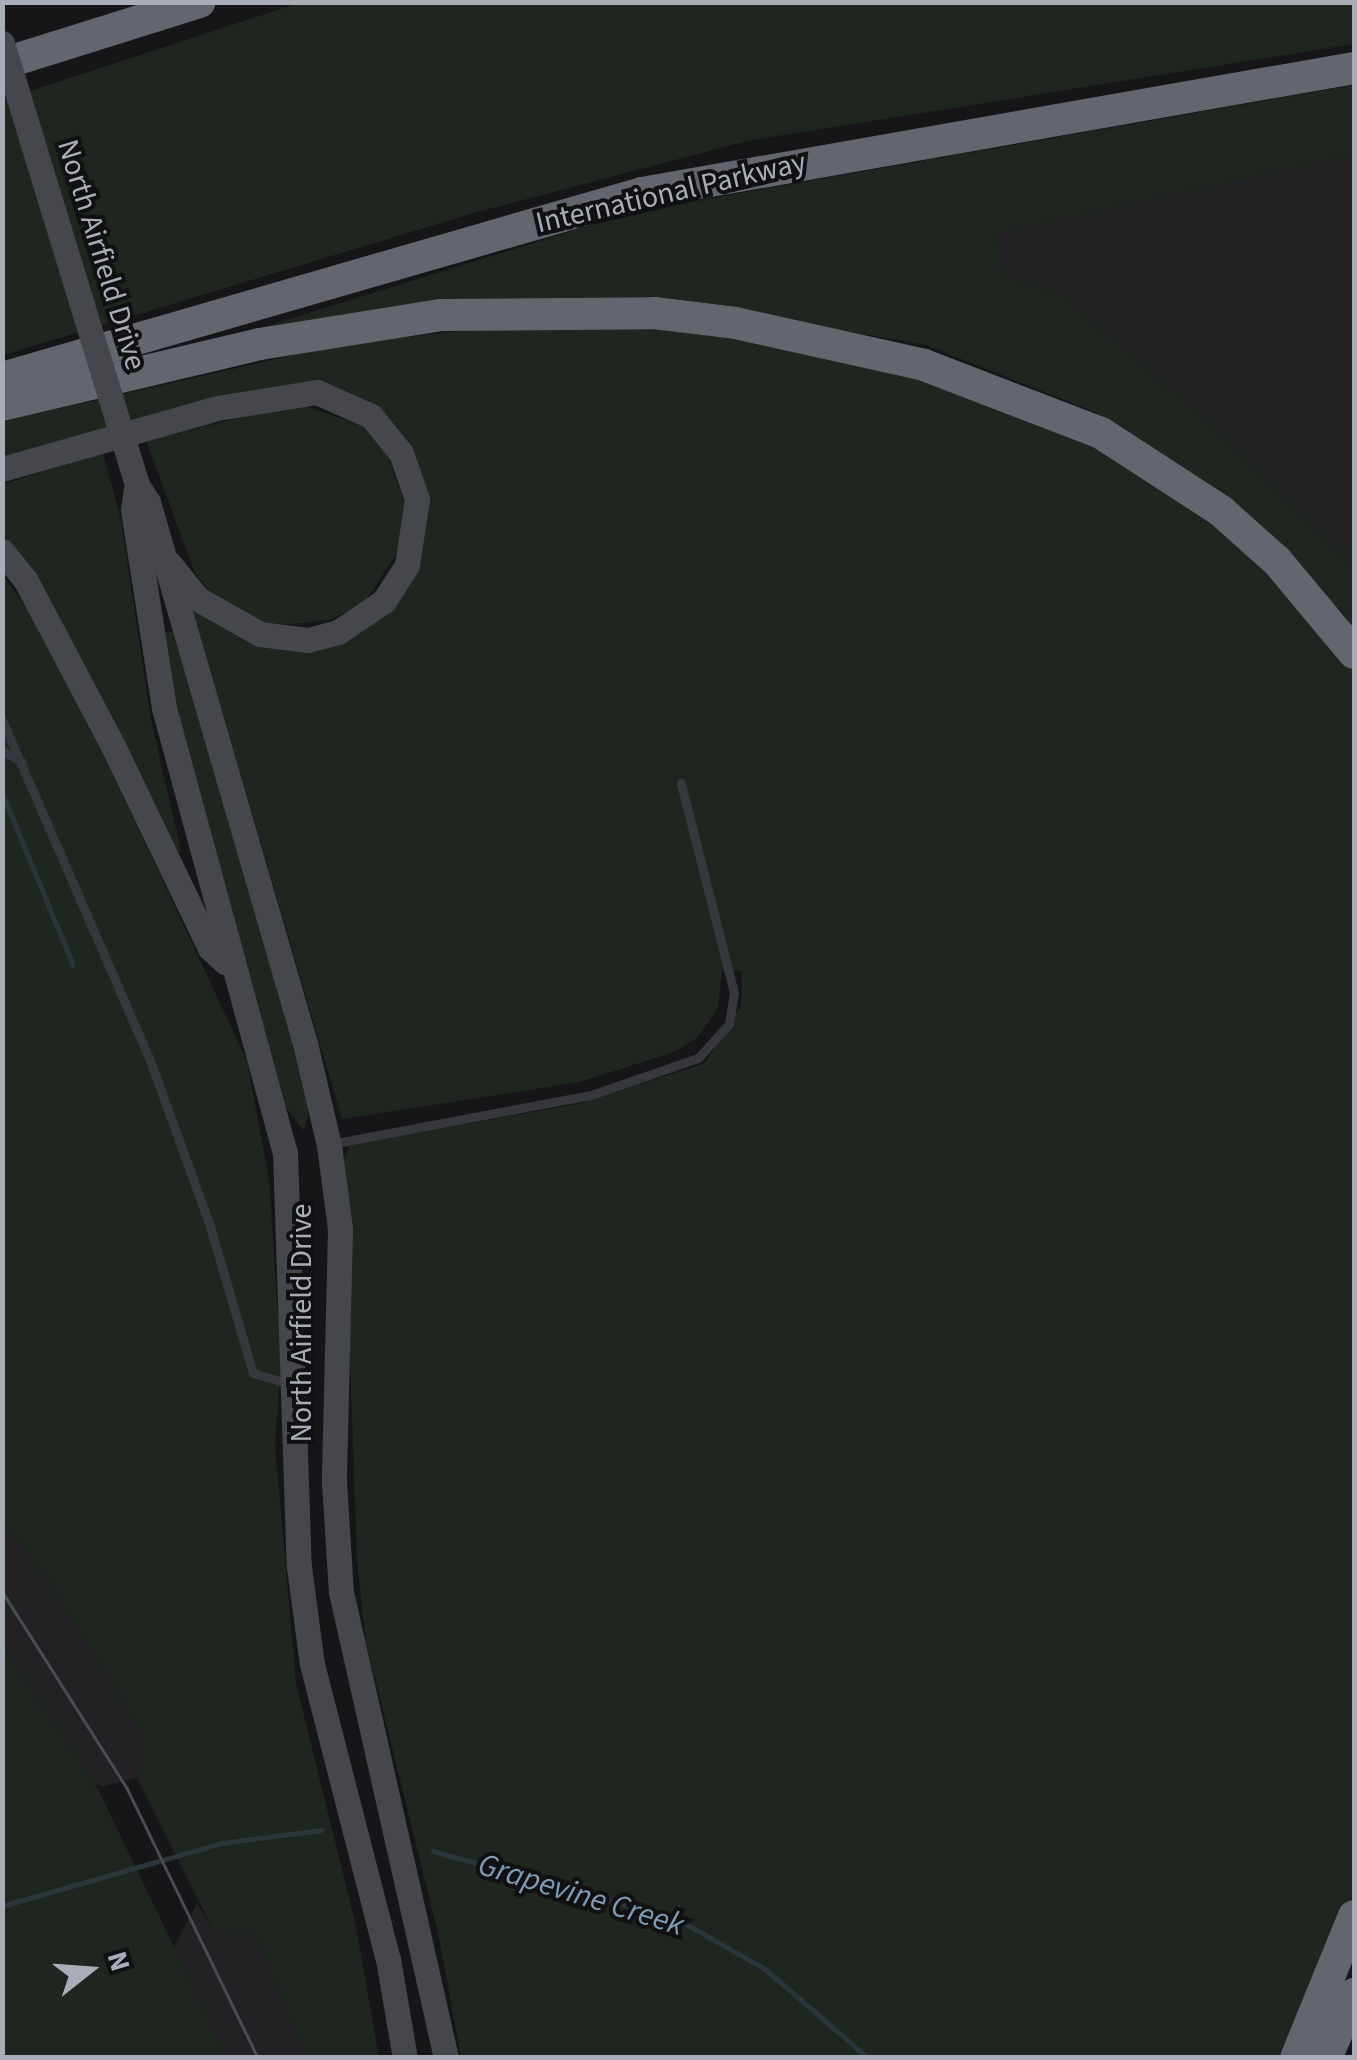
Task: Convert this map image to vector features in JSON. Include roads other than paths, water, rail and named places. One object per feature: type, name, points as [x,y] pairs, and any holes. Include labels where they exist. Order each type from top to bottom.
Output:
[{"type":"highway","points":[[142,21],[183,2]]},
{"type":"highway","points":[[2,64],[200,2]]},
{"type":"highway","name":"International Parkway","points":[[2,378],[642,192],[1354,68]]},
{"type":"highway","points":[[2,405],[279,341],[511,310],[736,323],[924,365],[1101,433],[1221,511],[1277,561],[1354,652]]},
{"type":"highway","points":[[1296,2058],[1354,1916]]},
{"type":"highway","points":[[1326,2058],[1354,1994]]},
{"type":"main road","name":"North Airfield Drive","points":[[2,43],[137,485],[148,502],[306,1043],[328,1144],[340,1229],[334,1482],[340,1592],[446,2058]]},
{"type":"main road","points":[[2,469],[217,408],[317,392],[349,402],[393,439],[417,499],[407,565],[384,601],[324,637],[260,634],[228,620],[198,599],[162,555]]},
{"type":"main road","name":"North Airfield Drive","points":[[137,485],[133,510],[164,708],[232,969],[261,1050],[285,1152],[300,1567],[312,1664],[388,1959],[405,2058]]},
{"type":"main road","points":[[2,551],[26,581],[114,748],[210,948],[232,969]]},
{"type":"main road","points":[[285,1152],[328,1144]]},
{"type":"lane","points":[[2,720],[24,763],[151,1063],[209,1223],[253,1374],[294,1384]]},
{"type":"lane","points":[[2,750],[24,763]]},
{"type":"lane","points":[[328,1144],[590,1095],[698,1058],[729,1024],[734,993],[681,783]]},
{"type":"waterway","points":[[2,793],[73,965]]},
{"type":"waterway","name":"Grapevine Creek","points":[[2,1906],[222,1843],[321,1830]]},
{"type":"waterway","name":"Grapevine Creek","points":[[433,1851],[679,1920],[765,1969],[868,2058]]},
{"type":"tram line","points":[[2,1591],[127,1788],[258,2058]]}]
